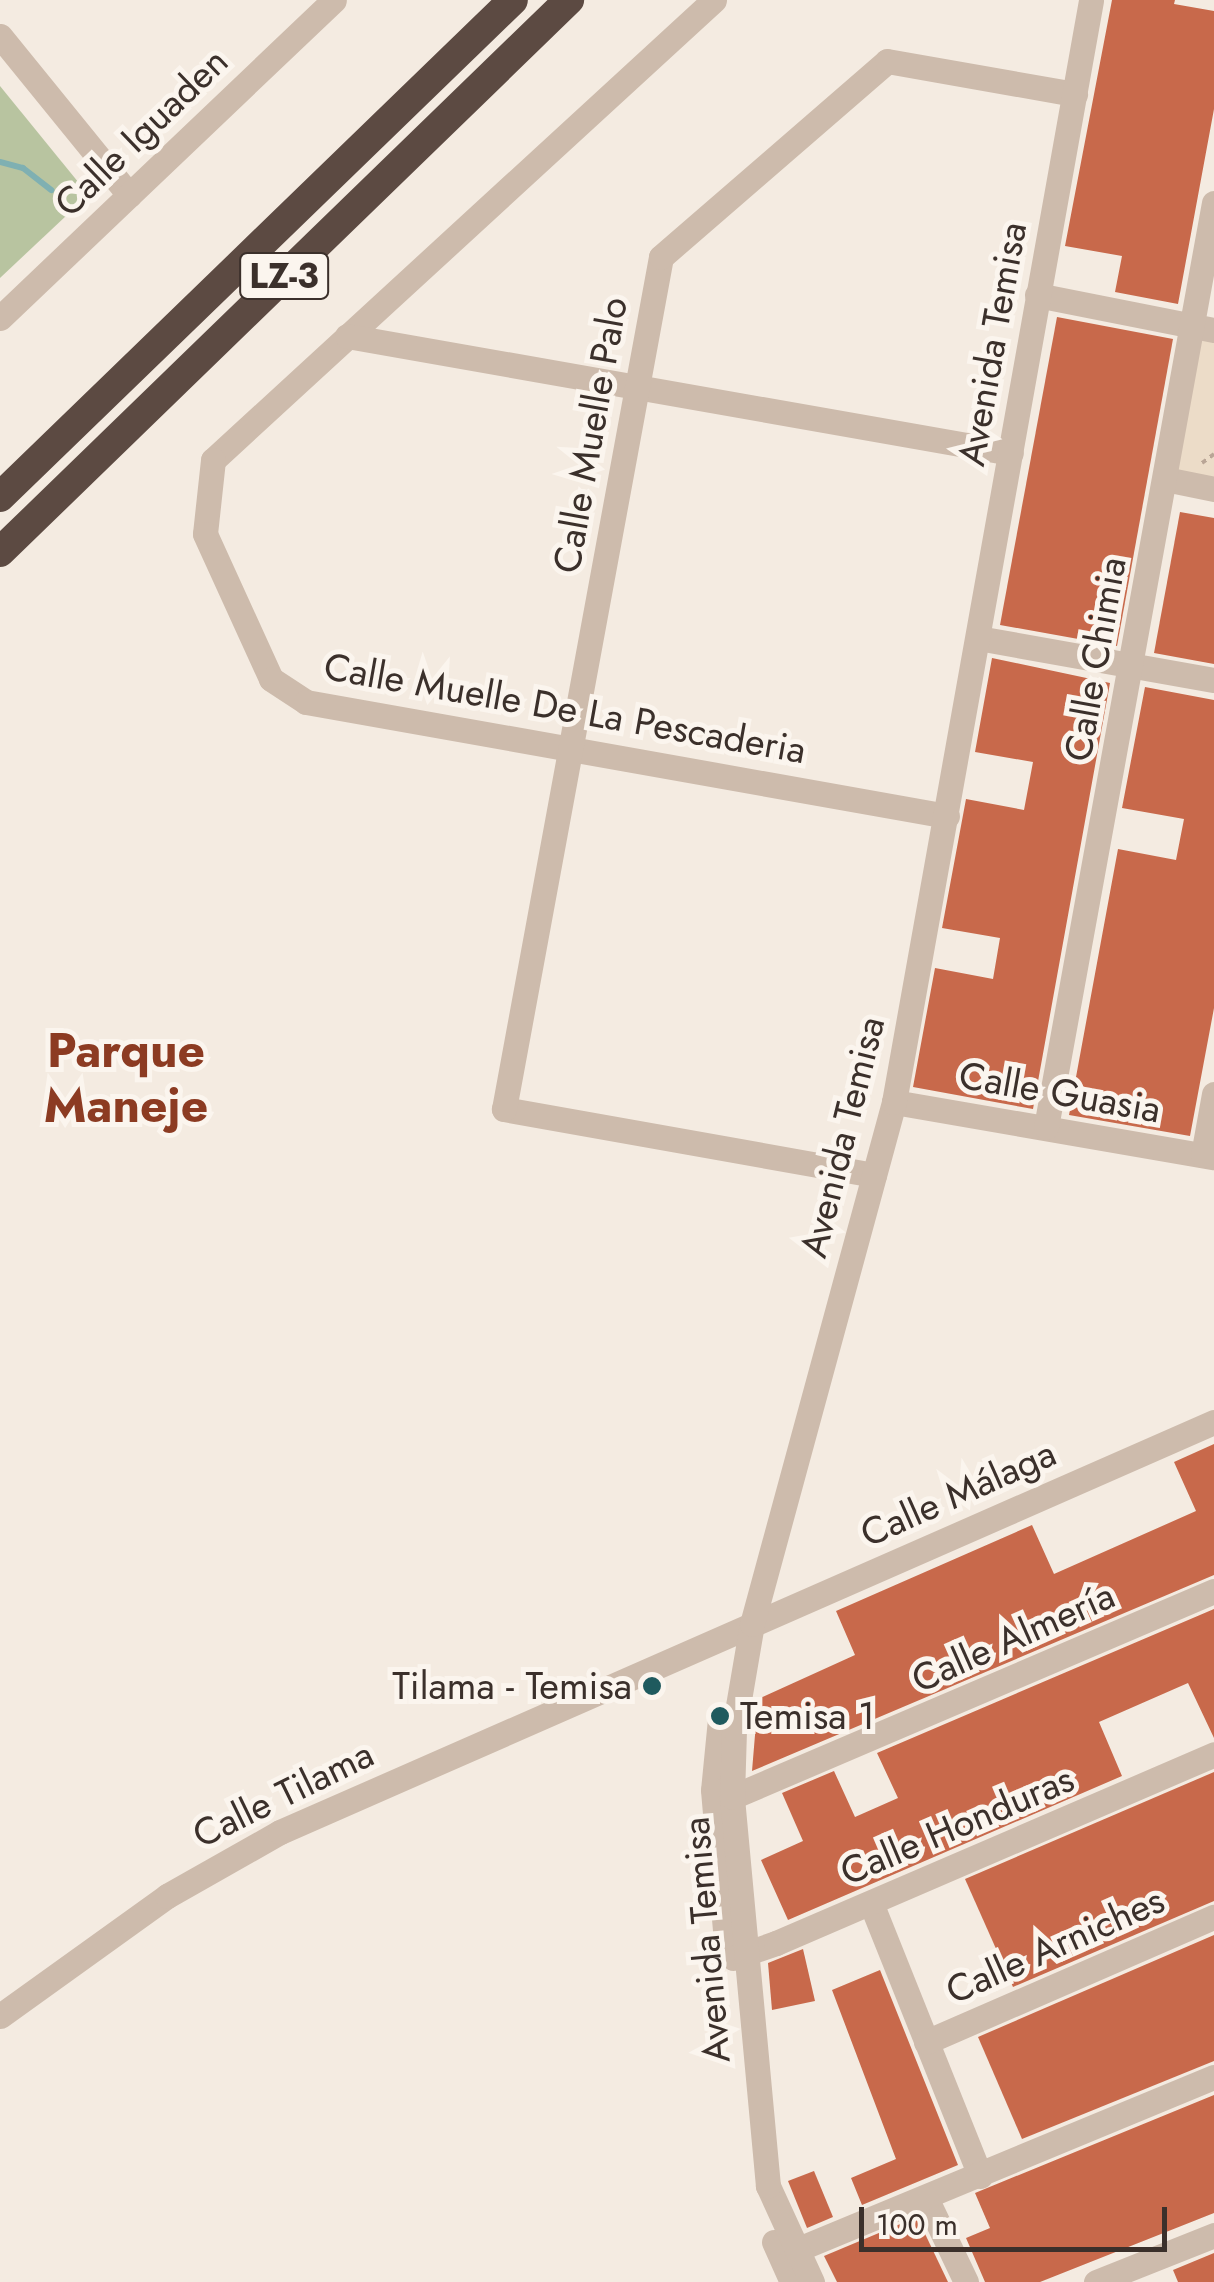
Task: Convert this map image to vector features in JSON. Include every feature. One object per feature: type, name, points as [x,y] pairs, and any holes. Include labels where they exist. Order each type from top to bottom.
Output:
[{"type":"highway","name":"LZ-3","points":[[0,497],[513,0]]},
{"type":"highway","name":"LZ-3","points":[[0,552],[569,0]]},
{"type":"street","name":"Calle Iguaden","points":[[0,318],[334,0]]},
{"type":"street","points":[[347,336],[714,0]]},
{"type":"street","name":"Avenida Temisa","points":[[812,2282],[768,2186],[712,1773],[742,1629],[894,1102],[1091,0]]},
{"type":"street","points":[[0,36],[129,195]]},
{"type":"street","name":"Calle Muelle Palo","points":[[874,1174],[504,1108],[660,257],[887,60],[1074,94]]},
{"type":"street","name":"Calle Chimia","points":[[1046,1127],[1165,479],[1203,328],[1214,202]]},
{"type":"street","points":[[1037,296],[1203,328]]},
{"type":"street","points":[[347,336],[1012,453]]},
{"type":"street","name":"Calle Muelle De La Pescaderia","points":[[347,336],[213,460],[205,534],[271,679],[306,702],[948,816]]},
{"type":"street","points":[[1165,479],[1214,489]]},
{"type":"street","points":[[978,638],[1214,680]]},
{"type":"street","points":[[1208,1156],[1214,1094]]},
{"type":"street","name":"Calle Guasia","points":[[894,1102],[1208,1156]]},
{"type":"street","name":"Calle Málaga","points":[[742,1629],[1214,1422]]},
{"type":"street","name":"Calle Almería","points":[[732,1797],[1214,1591]]},
{"type":"street","name":"Avenida Temisa","points":[[742,1629],[732,1797],[736,1956],[752,2186],[792,2282]]},
{"type":"street","name":"Calle Tilama","points":[[0,2016],[218,1864],[297,1824],[742,1629]]},
{"type":"street","name":"Calle Honduras","points":[[736,1956],[871,1903],[1214,1754]]},
{"type":"street","points":[[871,1903],[980,2176]]},
{"type":"street","name":"Calle Arniches","points":[[926,2042],[1214,1917]]},
{"type":"street","points":[[796,2250],[1214,2077]]},
{"type":"street","points":[[926,2198],[966,2282]]},
{"type":"street","points":[[1096,2282],[1214,2235]]},
{"type":"green space","points":[[0,86],[83,188],[84,199],[0,278]]},
{"type":"shaded area","points":[[1195,330],[1214,334],[1214,486],[1169,477]]},
{"type":"building","points":[[1112,0],[1175,0],[1174,4],[1214,11],[1214,109],[1178,304],[1115,292],[1122,256],[1065,246]]},
{"type":"building","points":[[1057,317],[1173,339],[1117,646],[1000,625]]},
{"type":"building","points":[[1180,512],[1214,518],[1214,664],[1154,653]]},
{"type":"building","points":[[992,658],[1110,683],[1033,1109],[913,1087],[935,968],[993,979],[1000,938],[942,928],[966,799],[1024,810],[1033,762],[975,752]]},
{"type":"building","points":[[1145,687],[1214,700],[1214,1008],[1190,1136],[1069,1115],[1118,849],[1176,860],[1184,819],[1122,808]]},
{"type":"building","points":[[1214,1444],[1214,1575],[752,1771],[758,1699],[855,1655],[836,1611],[1032,1525],[1054,1574],[1196,1511],[1174,1462]]},
{"type":"building","points":[[1214,1609],[1214,1738],[1188,1683],[1099,1722],[1122,1776],[788,1920],[761,1860],[803,1841],[782,1793],[834,1771],[855,1817],[898,1798],[877,1753]]},
{"type":"building","points":[[1214,1772],[1214,1901],[1013,1987],[965,1879]]},
{"type":"building","points":[[1214,1935],[1214,2061],[1022,2139],[978,2037]]},
{"type":"building","points":[[803,1949],[815,2001],[772,2010],[768,1963]]},
{"type":"building","points":[[880,1970],[958,2165],[862,2205],[851,2178],[896,2159],[832,1990]]},
{"type":"building","points":[[1214,2095],[1214,2213],[1040,2282],[985,2282],[966,2238],[990,2228],[975,2193]]},
{"type":"building","points":[[814,2171],[833,2217],[807,2228],[788,2181]]},
{"type":"building","points":[[917,2217],[948,2282],[837,2282],[824,2256]]},
{"type":"building","points":[[1214,2253],[1214,2282],[1178,2282],[1173,2270]]},
{"type":"waterway","points":[[0,162],[23,168],[51,190]]},
{"type":"place","name":"Tilama - Temisa","points":[[652,1686]]},
{"type":"place","name":"Temisa 1","points":[[720,1716]]},
{"type":"district","name":"Parque Maneje","points":[[126,1078]]}]
